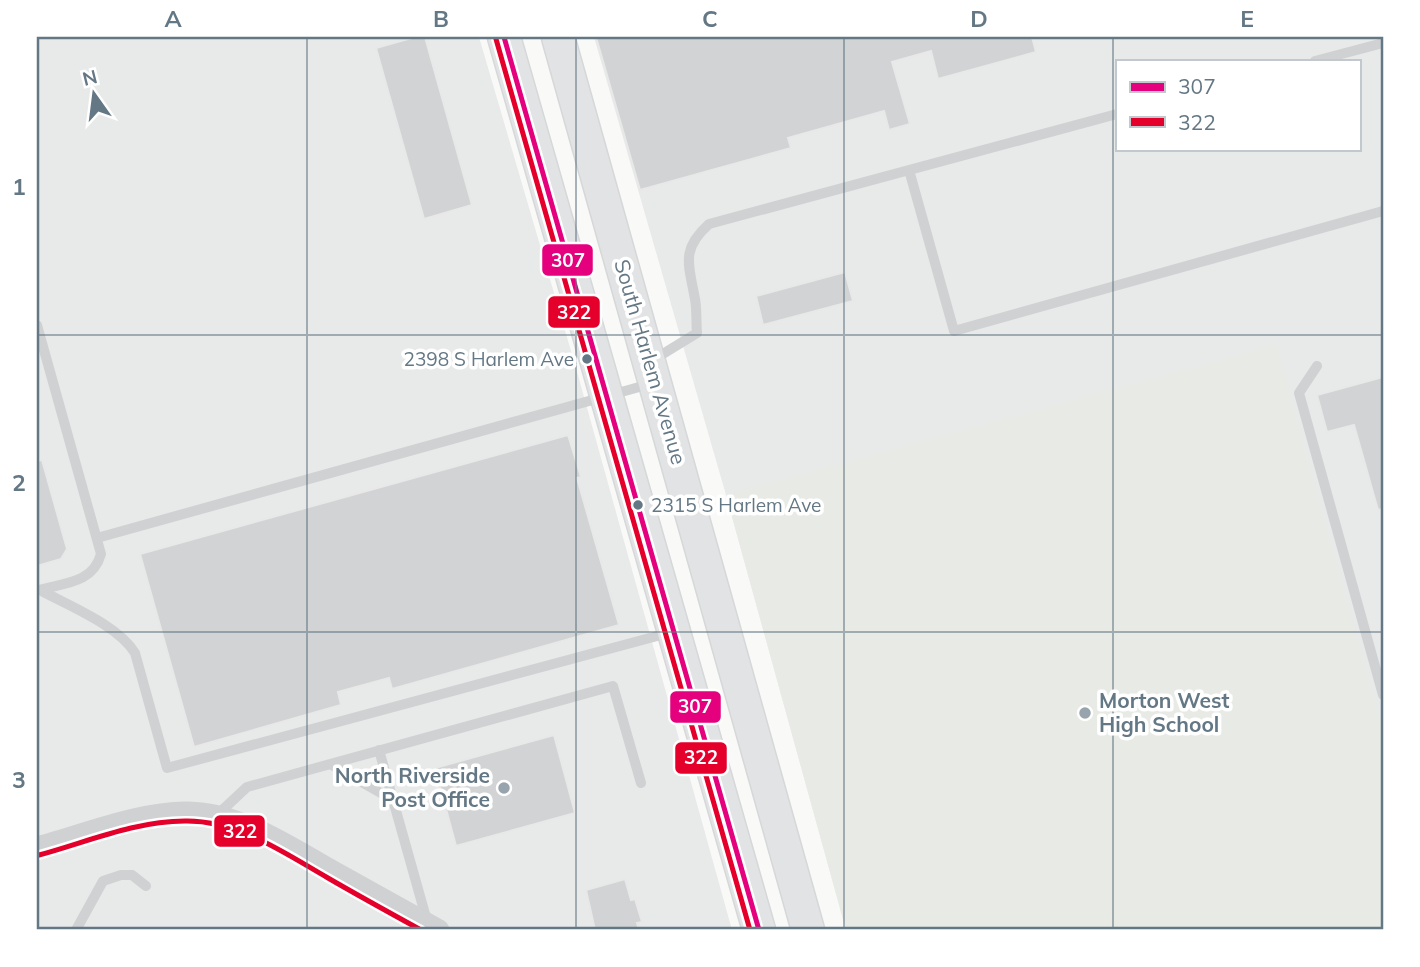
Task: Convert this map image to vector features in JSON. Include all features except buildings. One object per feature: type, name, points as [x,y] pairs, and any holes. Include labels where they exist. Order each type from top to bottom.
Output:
[{"type":"main road","points":[[504,37],[759,930]]},
{"type":"main road","name":"South Harlem Avenue","points":[[558,37],[808,930]]},
{"type":"street","points":[[37,847],[150,816],[188,812],[216,816],[242,823],[276,839],[433,927]]},
{"type":"lane","points":[[1319,60],[1383,43]]},
{"type":"lane","points":[[97,538],[607,396],[653,372],[696,332],[696,303],[688,261],[694,237],[709,224],[1116,114]]},
{"type":"lane","points":[[909,170],[954,331],[1383,211]]},
{"type":"lane","points":[[37,325],[101,554],[98,566],[90,574],[38,591]]},
{"type":"lane","points":[[1317,366],[1299,393],[1383,695]]},
{"type":"lane","points":[[38,591],[115,632],[128,643],[139,668],[167,768],[675,632]]},
{"type":"lane","points":[[216,816],[247,787],[613,686],[641,783]]},
{"type":"lane","points":[[379,750],[433,927]]},
{"type":"lane","points":[[330,764],[393,800]]},
{"type":"lane","points":[[76,930],[103,881],[132,875],[146,886]]},
{"type":"shaded area","points":[[37,37],[479,37],[576,368],[732,930],[37,930]]},
{"type":"shaded area","name":"Morton West High School","points":[[594,37],[1383,37],[1383,930],[846,930],[726,495]]},
{"type":"shaded area","name":"Morton West High School","points":[[1276,345],[1383,733],[1383,930],[846,930],[726,495]]},
{"type":"transit line","name":"307","points":[[504,37],[759,930]]},
{"type":"transit line","name":"322","points":[[496,39],[750,930]]},
{"type":"transit line","name":"322","points":[[39,855],[148,824],[205,822],[224,826],[260,840],[421,930]]},
{"type":"place","name":"2398 S Harlem Ave","points":[[587,359]]},
{"type":"place","name":"2315 S Harlem Ave","points":[[638,505]]},
{"type":"place","name":"Morton West High School","points":[[1085,713]]},
{"type":"place","name":"North Riverside Post Office","points":[[504,788]]}]
